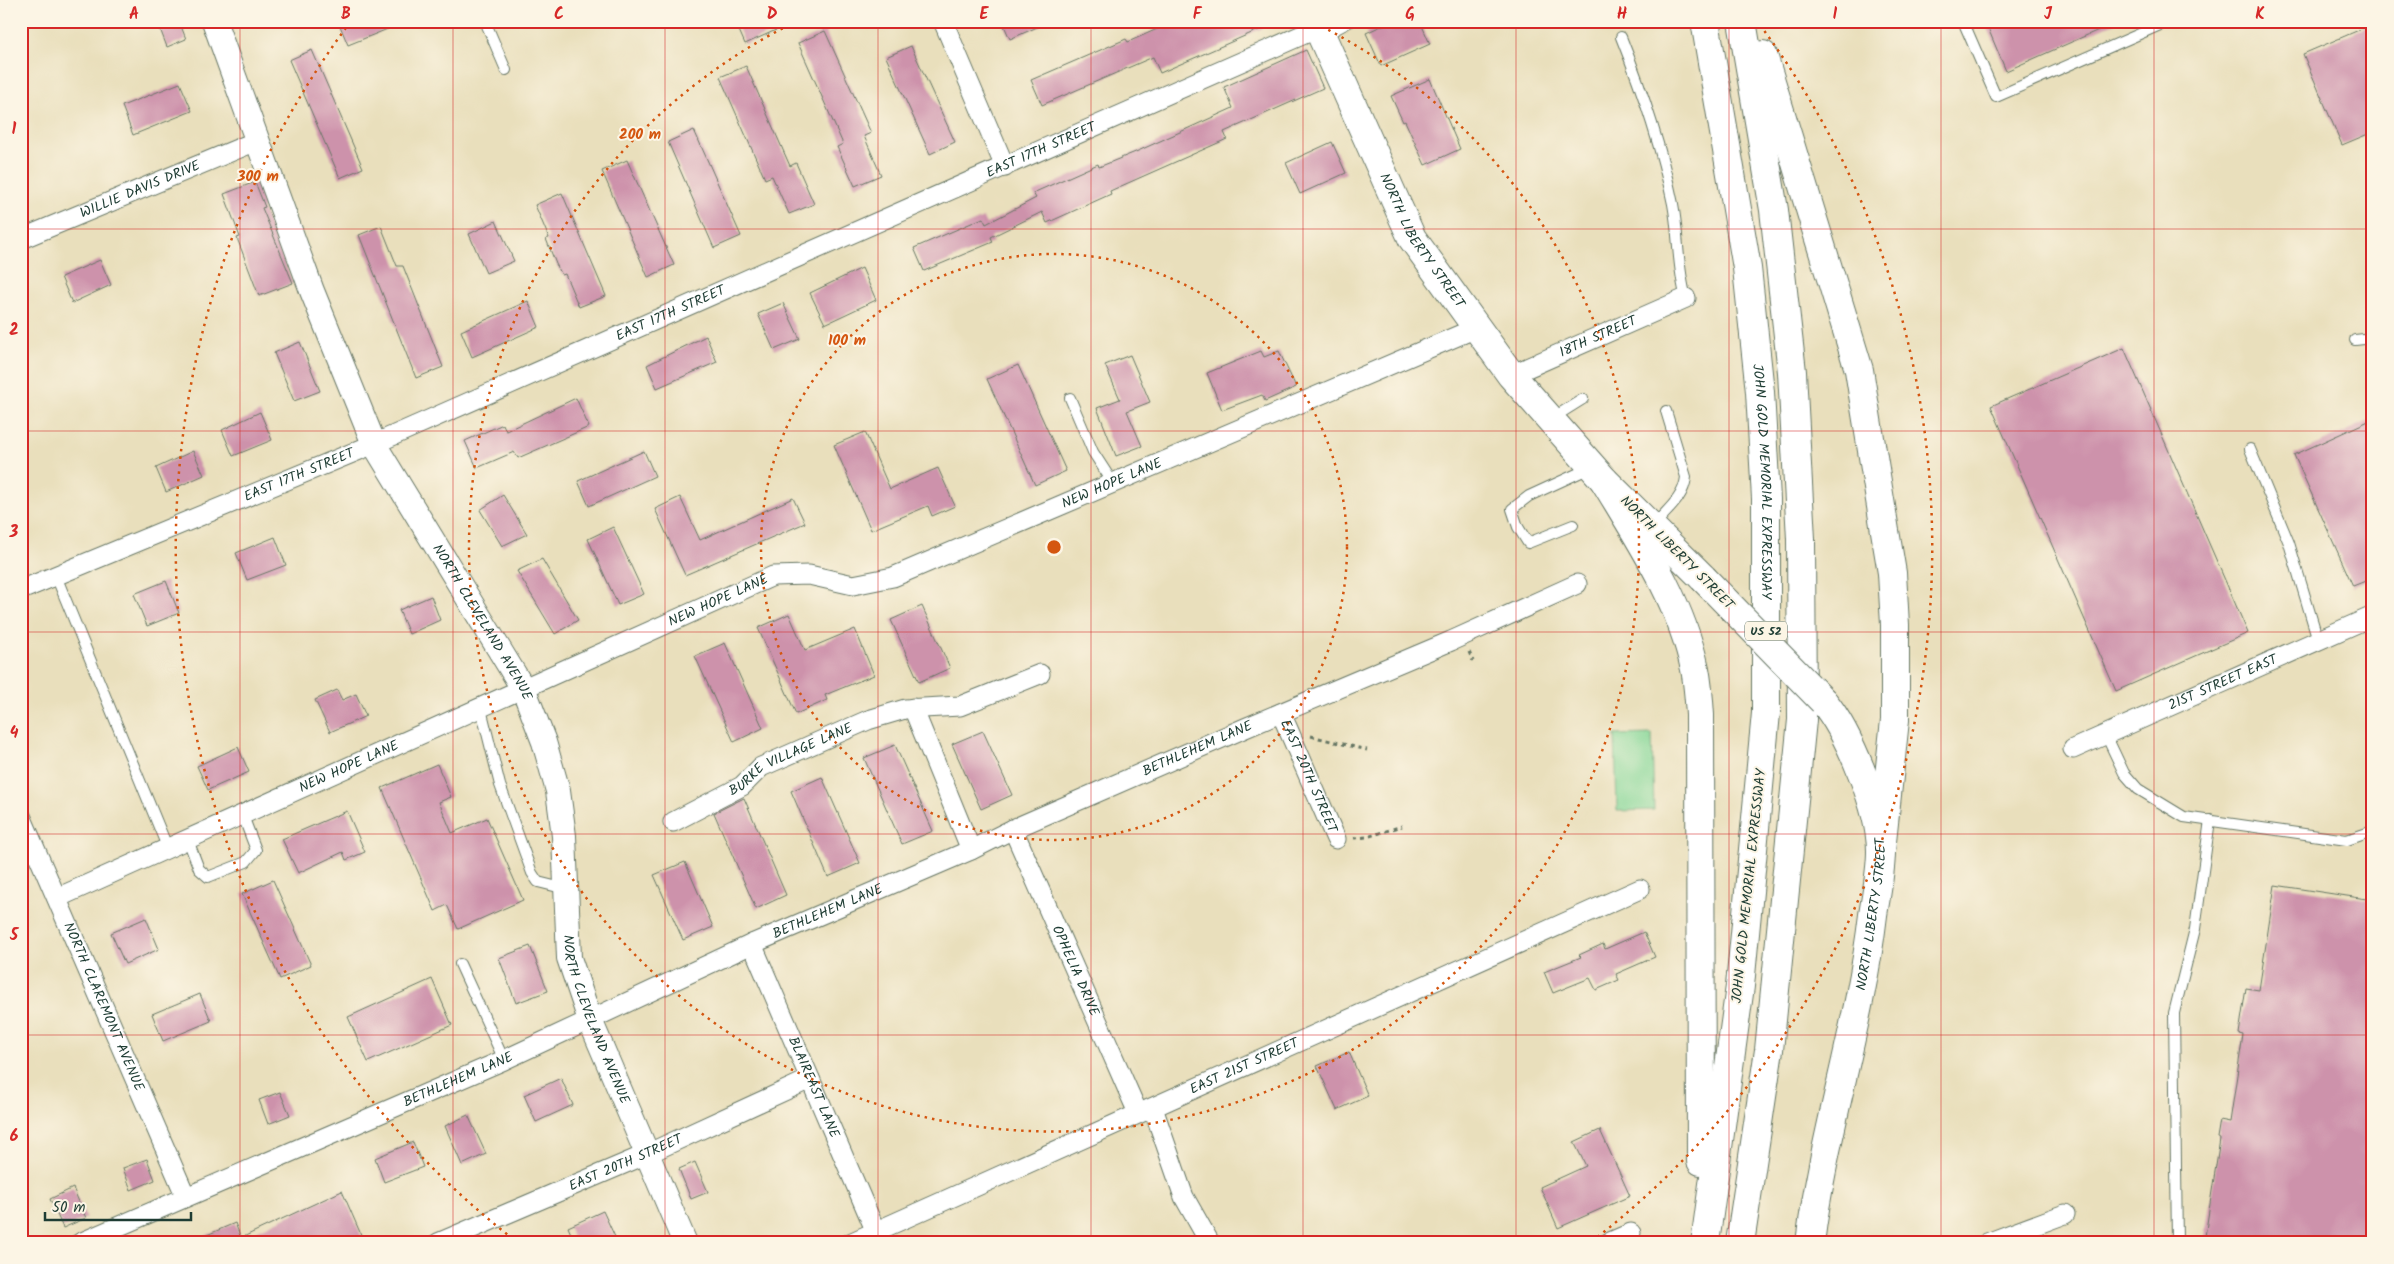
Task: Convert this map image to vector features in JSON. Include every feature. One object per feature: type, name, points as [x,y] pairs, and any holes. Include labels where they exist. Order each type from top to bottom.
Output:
[{"type":"main road","name":"JOHN GOLD MEMORIAL EXPRESSWAY","points":[[1704,21],[1713,59],[1747,268],[1760,392],[1766,499],[1766,713],[1740,986],[1705,1243]]},
{"type":"main road","name":"US 52","points":[[1740,1243],[1769,1050],[1802,720],[1801,539],[1792,372],[1774,210],[1742,21]]},
{"type":"main road","points":[[1752,21],[1859,370],[1892,574],[1895,625],[1895,720],[1881,851]]},
{"type":"main road","name":"NORTH LIBERTY STREET","points":[[1318,29],[1412,238],[1476,328],[1511,375],[1598,473],[1823,701],[1840,726],[1867,787],[1874,807],[1881,851],[1867,968],[1816,1194],[1810,1243]]},
{"type":"main road","points":[[1598,473],[1664,581],[1684,628],[1696,670],[1700,714],[1702,1243]]},
{"type":"street","points":[[943,21],[1005,167]]},
{"type":"street","name":"NORTH CLEVELAND AVENUE","points":[[218,23],[312,290],[374,444],[524,690],[544,742],[558,791],[564,836],[569,958],[590,1020],[686,1243]]},
{"type":"street","name":"EAST 17TH STREET","points":[[21,590],[374,444],[1318,29]]},
{"type":"street","name":"WILLIE DAVIS DRIVE","points":[[21,239],[259,140]]},
{"type":"street","name":"18TH STREET","points":[[1511,375],[1686,298]]},
{"type":"street","name":"NEW HOPE LANE","points":[[57,898],[524,690],[772,576],[809,575],[853,585],[893,577],[1476,328]]},
{"type":"street","name":"BETHLEHEM LANE","points":[[80,1243],[504,1060],[752,944],[971,850],[1013,829],[1451,641],[1577,584]]},
{"type":"street","name":"21ST STREET EAST","points":[[2073,749],[2373,616]]},
{"type":"street","name":"BURKE VILLAGE LANE","points":[[673,822],[742,786],[761,768],[868,720],[905,709],[960,706],[1040,674]]},
{"type":"street","points":[[913,708],[971,850]]},
{"type":"street","name":"EAST 20TH STREET","points":[[1281,713],[1336,839]]},
{"type":"street","name":"NORTH CLAREMONT AVENUE","points":[[21,816],[186,1196]]},
{"type":"street","name":"OPHELIA DRIVE","points":[[1013,829],[1146,1110],[1184,1197],[1210,1243]]},
{"type":"street","name":"EAST 21ST STREET","points":[[850,1243],[1640,889]]},
{"type":"street","name":"BLAIREAST LANE","points":[[752,944],[876,1232]]},
{"type":"street","name":"EAST 20TH STREET","points":[[438,1243],[647,1154],[810,1078]]},
{"type":"street","points":[[1987,1243],[2065,1214]]},
{"type":"street","points":[[1608,1243],[1631,1233]]},
{"type":"lane","points":[[485,21],[506,70]]},
{"type":"lane","points":[[1318,29],[1351,21]]},
{"type":"lane","points":[[1963,21],[1996,97],[2160,25],[2162,21]]},
{"type":"lane","points":[[1621,37],[1646,99],[1661,152],[1674,212],[1679,276],[1686,298]]},
{"type":"lane","points":[[2355,340],[2373,338]]},
{"type":"lane","points":[[1070,398],[1093,452],[1113,483]]},
{"type":"lane","points":[[1550,419],[1583,400]]},
{"type":"lane","points":[[1651,528],[1682,494],[1685,486],[1686,477],[1666,411]]},
{"type":"lane","points":[[2250,449],[2289,543],[2318,640]]},
{"type":"lane","points":[[1573,525],[1528,543],[1518,527],[1512,509],[1529,496],[1598,473]]},
{"type":"lane","points":[[56,576],[168,849]]},
{"type":"lane","points":[[481,709],[500,785],[532,873],[538,882],[566,889]]},
{"type":"lane","points":[[2106,734],[2124,773],[2138,789],[2184,817],[2347,840],[2373,831]]},
{"type":"lane","points":[[188,840],[199,870],[208,877],[246,862],[256,850],[243,816]]},
{"type":"lane","points":[[2178,1243],[2174,1013],[2195,929],[2210,820]]},
{"type":"lane","points":[[460,964],[504,1060]]},
{"type":"path","points":[[1291,734],[1304,734],[1366,750]]},
{"type":"path","points":[[1336,839],[1367,837],[1402,826]]},
{"type":"green space","points":[[1652,734],[1654,810],[1617,811],[1615,735]]},
{"type":"building","points":[[157,21],[179,21],[186,39],[167,47]]},
{"type":"building","points":[[338,21],[404,21],[405,22],[348,45]]},
{"type":"building","points":[[735,21],[796,21],[745,44]]},
{"type":"building","points":[[1002,21],[1051,21],[1010,39]]},
{"type":"building","points":[[1162,21],[1279,21],[1160,73],[1153,57],[1042,105],[1031,80],[1126,39],[1128,42],[1164,26]]},
{"type":"building","points":[[1392,21],[1420,21],[1430,44],[1381,66],[1366,33]]},
{"type":"building","points":[[1985,21],[2119,21],[2006,71]]},
{"type":"building","points":[[2373,24],[2373,132],[2342,145],[2303,54]]},
{"type":"building","points":[[825,31],[871,133],[864,136],[881,175],[855,186],[837,147],[843,144],[798,43]]},
{"type":"building","points":[[911,46],[955,142],[930,154],[886,57]]},
{"type":"building","points":[[312,50],[363,168],[340,178],[289,60]]},
{"type":"building","points":[[1306,50],[1323,88],[1224,132],[1227,139],[1110,191],[1111,194],[1047,223],[1042,212],[991,237],[993,242],[924,271],[914,248],[983,218],[986,224],[1036,198],[1033,193],[1098,164],[1099,167],[1138,151],[1233,108],[1224,87]]},
{"type":"building","points":[[746,66],[790,166],[796,163],[814,204],[789,214],[772,176],[765,179],[720,77]]},
{"type":"building","points":[[1430,79],[1460,149],[1425,165],[1405,121],[1403,122],[1391,96]]},
{"type":"building","points":[[180,83],[192,111],[133,135],[122,106]]},
{"type":"building","points":[[694,130],[741,236],[714,248],[668,142]]},
{"type":"building","points":[[1332,142],[1346,173],[1300,194],[1286,163]]},
{"type":"building","points":[[627,160],[674,265],[648,277],[602,171]]},
{"type":"building","points":[[255,182],[265,207],[262,208],[293,283],[259,296],[237,238],[240,237],[224,194]]},
{"type":"building","points":[[562,193],[606,296],[579,307],[565,274],[562,275],[556,264],[546,239],[549,238],[535,205]]},
{"type":"building","points":[[496,221],[514,261],[486,273],[469,234]]},
{"type":"building","points":[[381,226],[397,266],[403,266],[443,367],[416,378],[359,235]]},
{"type":"building","points":[[100,260],[111,285],[72,303],[61,277]]},
{"type":"building","points":[[862,268],[876,300],[825,324],[810,293]]},
{"type":"building","points":[[528,301],[539,327],[472,357],[461,331]]},
{"type":"building","points":[[783,303],[800,339],[774,350],[758,314]]},
{"type":"building","points":[[706,336],[717,362],[657,388],[647,365]]},
{"type":"building","points":[[300,342],[320,391],[294,401],[274,353]]},
{"type":"building","points":[[2124,348],[2248,633],[2116,691],[1991,406]]},
{"type":"building","points":[[1261,351],[1264,357],[1279,351],[1296,387],[1265,401],[1262,395],[1222,410],[1207,373]]},
{"type":"building","points":[[1130,355],[1150,402],[1127,411],[1142,446],[1116,456],[1097,408],[1120,399],[1105,365]]},
{"type":"building","points":[[1018,365],[1066,471],[1035,485],[987,379]]},
{"type":"building","points":[[576,398],[589,427],[518,458],[514,452],[477,468],[465,441],[503,424],[506,431]]},
{"type":"building","points":[[260,412],[272,440],[233,456],[222,430]]},
{"type":"building","points":[[2373,419],[2373,578],[2353,586],[2294,455]]},
{"type":"building","points":[[865,432],[890,489],[938,468],[955,506],[932,516],[928,506],[871,530],[834,445]]},
{"type":"building","points":[[193,451],[204,475],[166,492],[156,468]]},
{"type":"building","points":[[644,451],[655,476],[589,506],[578,481]]},
{"type":"building","points":[[503,495],[527,534],[502,546],[480,510]]},
{"type":"building","points":[[680,497],[700,540],[793,498],[805,523],[685,575],[655,509]]},
{"type":"building","points":[[613,527],[644,594],[618,605],[588,539]]},
{"type":"building","points":[[275,537],[286,565],[247,580],[236,553]]},
{"type":"building","points":[[542,559],[578,620],[555,634],[517,571]]},
{"type":"building","points":[[166,581],[179,613],[147,626],[134,594]]},
{"type":"building","points":[[431,596],[440,620],[409,634],[399,610]]},
{"type":"building","points":[[922,606],[950,668],[919,682],[891,620]]},
{"type":"building","points":[[789,614],[805,650],[855,629],[874,675],[825,695],[827,700],[796,714],[758,628]]},
{"type":"building","points":[[725,643],[763,728],[734,742],[695,656]]},
{"type":"building","points":[[337,690],[342,700],[356,694],[366,716],[330,732],[315,700]]},
{"type":"building","points":[[983,731],[1012,795],[981,809],[952,744]]},
{"type":"building","points":[[895,745],[933,831],[902,844],[864,758]]},
{"type":"building","points":[[238,747],[249,772],[208,790],[197,766]]},
{"type":"building","points":[[437,764],[451,797],[439,802],[452,833],[487,818],[523,900],[458,929],[447,905],[435,911],[382,788]]},
{"type":"building","points":[[822,777],[860,863],[828,877],[791,791]]},
{"type":"building","points":[[744,798],[786,895],[756,909],[714,813]]},
{"type":"building","points":[[347,811],[365,852],[346,860],[343,852],[298,873],[282,839]]},
{"type":"building","points":[[685,862],[713,927],[683,940],[654,875]]},
{"type":"building","points":[[273,880],[311,965],[280,979],[242,894]]},
{"type":"building","points":[[2275,885],[2373,900],[2373,1243],[2204,1243],[2220,1139],[2217,1138],[2220,1120],[2230,1122],[2243,1035],[2239,1034],[2246,988],[2259,990]]},
{"type":"building","points":[[146,918],[159,949],[125,964],[111,933]]},
{"type":"building","points":[[1644,932],[1655,957],[1616,974],[1619,980],[1596,990],[1590,978],[1553,993],[1544,972],[1581,957],[1579,955],[1603,944],[1605,949]]},
{"type":"building","points":[[530,946],[548,991],[516,1003],[499,958]]},
{"type":"building","points":[[432,979],[452,1025],[368,1062],[348,1017]]},
{"type":"building","points":[[200,994],[211,1021],[163,1041],[152,1014]]},
{"type":"building","points":[[1349,1052],[1368,1096],[1337,1110],[1317,1066]]},
{"type":"building","points":[[561,1078],[573,1105],[536,1122],[524,1095]]},
{"type":"building","points":[[280,1092],[290,1115],[268,1124],[259,1100]]},
{"type":"building","points":[[468,1115],[486,1154],[462,1165],[445,1126]]},
{"type":"building","points":[[1600,1130],[1630,1196],[1558,1228],[1540,1187],[1586,1166],[1574,1142]]},
{"type":"building","points":[[413,1142],[423,1167],[384,1182],[375,1158]]},
{"type":"building","points":[[147,1159],[155,1180],[131,1190],[123,1168]]},
{"type":"building","points":[[695,1162],[708,1192],[691,1199],[679,1169]]},
{"type":"building","points":[[73,1188],[86,1218],[63,1228],[50,1199]]},
{"type":"building","points":[[342,1191],[362,1237],[350,1243],[188,1243],[235,1223],[241,1238]]},
{"type":"building","points":[[603,1211],[615,1237],[603,1243],[575,1243],[568,1227]]}]
